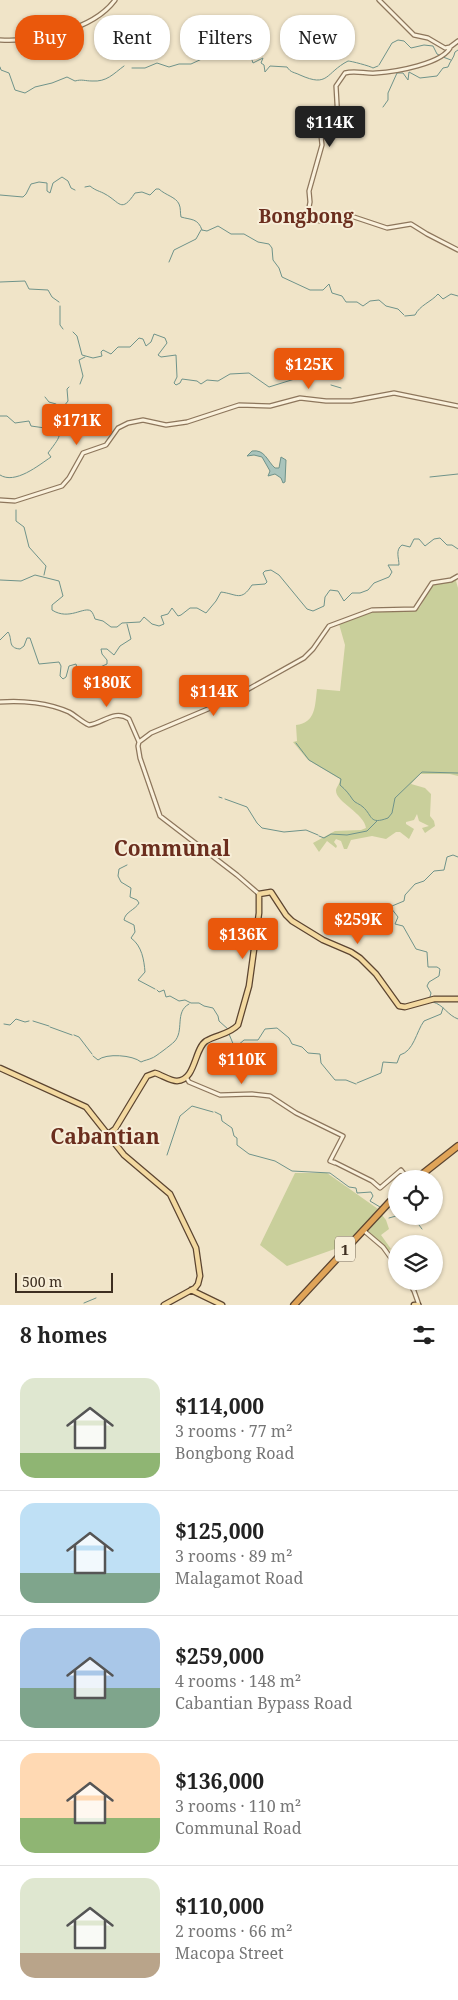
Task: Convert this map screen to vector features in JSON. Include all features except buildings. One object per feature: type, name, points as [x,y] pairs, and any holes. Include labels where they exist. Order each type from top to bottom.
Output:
[{"type":"highway","points":[[429,1170],[458,1147]]},
{"type":"highway","name":"1","points":[[296,1305],[388,1204]]},
{"type":"main road","points":[[108,1134],[115,1129],[147,1076],[157,1074],[177,1081],[186,1077],[204,1042],[229,1032],[238,1024],[249,988],[259,913],[258,894],[271,892],[292,921],[330,944],[356,954],[374,971],[394,1001],[401,1007],[432,999],[458,999]]},
{"type":"main road","points":[[0,1068],[84,1106],[124,1155],[168,1192],[174,1200],[197,1251],[199,1281],[196,1287],[164,1305]]},
{"type":"main road","points":[[191,1290],[222,1305]]},
{"type":"street","points":[[0,40],[40,38],[64,31],[101,14],[115,0]]},
{"type":"street","points":[[378,0],[414,35],[428,38],[443,47],[451,46],[458,42]]},
{"type":"street","points":[[451,46],[447,53],[438,59],[402,69],[375,73],[345,73],[336,86],[338,121],[320,126],[322,145],[309,191],[310,202],[307,218],[325,222],[336,215],[348,215],[387,228],[411,224],[458,250]]},
{"type":"street","points":[[0,500],[15,501],[62,486],[69,478],[82,453],[106,445],[118,428],[133,422],[143,420],[169,425],[202,419],[239,405],[270,406],[303,398],[327,402],[348,401],[390,393],[458,406]]},
{"type":"street","points":[[139,742],[151,733],[227,702],[272,674],[304,658],[313,649],[329,626],[372,610],[413,610],[419,606],[432,583],[451,580],[458,576]]},
{"type":"street","points":[[0,702],[22,702],[56,708],[75,715],[89,725],[113,716],[123,716],[129,719],[139,742],[139,755],[160,816],[238,875],[258,894]]},
{"type":"street","points":[[186,1077],[189,1082],[221,1095],[252,1094],[270,1096],[296,1113],[343,1136],[332,1162],[372,1181],[380,1188],[388,1181]]},
{"type":"street","points":[[364,1230],[388,1254]]},
{"type":"street","points":[[413,1290],[416,1304]]},
{"type":"green space","points":[[458,578],[456,581],[458,588],[458,776],[450,774],[420,774],[411,784],[425,788],[431,794],[430,816],[435,826],[425,833],[422,828],[429,826],[419,821],[417,814],[414,820],[406,822],[406,824],[414,829],[409,839],[400,832],[396,832],[386,839],[372,836],[351,840],[347,849],[344,849],[341,841],[336,839],[334,842],[337,846],[336,848],[327,841],[319,852],[313,843],[335,831],[361,830],[366,828],[360,817],[337,794],[336,790],[340,779],[308,760],[293,742],[297,741],[296,725],[303,724],[311,717],[316,701],[317,689],[340,691],[345,645],[339,624],[374,611],[416,610],[420,607],[432,584]]},
{"type":"green space","points":[[295,1173],[327,1173],[378,1209],[346,1245],[287,1266],[260,1245]]},
{"type":"green space","points":[[382,1215],[389,1229],[381,1235],[388,1245],[388,1251],[368,1231]]},
{"type":"water","points":[[252,451],[263,454],[275,468],[279,468],[281,457],[286,460],[285,482],[283,483],[281,478],[275,474],[268,476],[270,471],[262,457],[247,456]]},
{"type":"waterway","points":[[379,65],[392,43],[398,40],[404,41],[411,48],[424,45],[433,46],[439,55]]},
{"type":"waterway","points":[[383,107],[388,100],[388,93],[397,73],[403,73],[408,80],[409,72],[420,78],[437,76],[443,68],[448,67],[455,52],[458,50]]},
{"type":"waterway","points":[[132,68],[145,68],[157,63],[169,67],[179,64],[191,64],[219,51],[225,54],[233,51],[237,52],[239,56],[245,58],[250,54],[253,63],[263,58],[261,63],[264,65],[265,72],[270,66],[287,67],[293,72],[316,80],[326,77],[348,61],[373,68],[378,66]]},
{"type":"waterway","points":[[443,57],[451,60]]},
{"type":"waterway","points":[[0,67],[1,70],[9,73],[15,90],[25,93],[35,87],[67,77],[75,81],[102,80],[110,77],[124,66]]},
{"type":"waterway","points":[[0,195],[23,197],[31,184],[39,182],[47,183],[47,191],[50,193],[53,183],[62,177],[75,190]]},
{"type":"waterway","points":[[85,187],[90,186],[123,205],[135,193],[142,192],[150,195],[156,189],[159,189],[178,202],[181,217],[196,221],[202,230]]},
{"type":"waterway","points":[[202,230],[207,231],[218,226],[231,234],[244,234],[258,242],[269,244],[272,248],[273,260],[279,268],[282,277],[310,290],[323,290],[329,284],[332,293],[342,296],[346,302],[357,302],[363,306],[370,301],[379,300],[386,306],[398,309],[404,315]]},
{"type":"waterway","points":[[169,262],[174,250],[196,239],[201,230]]},
{"type":"waterway","points":[[0,282],[25,281],[29,289],[48,290],[52,297],[59,302]]},
{"type":"waterway","points":[[405,316],[415,315],[438,294],[443,299],[451,294],[458,296]]},
{"type":"waterway","points":[[60,306],[60,325],[63,329]]},
{"type":"waterway","points":[[73,332],[77,336],[82,355],[93,358],[102,356],[101,352],[103,350],[111,354],[118,347],[130,347],[139,338],[143,339],[146,346],[151,342],[154,334],[165,338],[167,343],[158,355],[161,357],[176,355],[177,377],[174,383],[176,385],[182,379],[197,381],[201,384],[207,380],[218,381],[230,374],[249,373],[269,387],[301,377]]},
{"type":"waterway","points":[[80,384],[83,376],[79,360],[85,357]]},
{"type":"waterway","points":[[331,385],[341,388]]},
{"type":"waterway","points":[[0,475],[13,478],[20,476],[51,457],[48,453],[59,437],[55,414],[68,401],[67,389],[69,387]]},
{"type":"waterway","points":[[45,397],[49,402],[61,408]]},
{"type":"waterway","points":[[0,416],[7,416],[15,423],[29,421],[31,426],[45,428],[55,424]]},
{"type":"waterway","points":[[430,477],[458,474]]},
{"type":"waterway","points":[[16,510],[16,521],[24,527],[29,547],[46,566],[44,575]]},
{"type":"waterway","points":[[0,580],[21,581],[35,575],[59,581],[63,596],[52,605],[52,610],[58,613],[70,614],[88,610],[92,612],[95,619],[103,621],[111,627],[117,627],[122,623],[140,622],[144,617],[152,624],[159,626],[164,624],[161,616],[168,614],[172,608],[178,616],[190,608],[197,608],[206,613],[221,592],[238,596],[245,594],[252,585],[265,584],[267,582],[263,573],[265,571],[271,570],[279,575],[307,609],[313,611],[324,606],[325,597],[330,590],[338,591],[344,601],[352,593],[368,590],[374,583],[389,577],[392,572],[388,565],[399,565],[398,552],[400,547],[402,545],[410,547],[414,539],[419,539],[425,546],[434,539],[440,538],[447,545],[452,545],[458,549]]},
{"type":"waterway","points":[[0,640],[8,632],[13,647],[20,649],[24,646],[27,638],[30,638],[39,664],[59,662],[61,666],[60,676],[63,679],[66,677],[69,666],[76,664],[79,675],[85,677],[89,673],[93,677],[98,668],[107,664],[101,649],[107,649],[114,655],[120,646],[131,639],[127,624]]},
{"type":"waterway","points":[[296,743],[309,760],[341,779],[340,785],[374,820],[388,818],[392,813],[395,798],[422,772],[458,773]]},
{"type":"waterway","points":[[225,799],[247,807],[262,828],[284,832],[306,830],[318,835]]},
{"type":"waterway","points":[[319,836],[324,838],[331,834],[347,835],[367,831],[377,821]]},
{"type":"waterway","points":[[430,997],[431,993],[427,986],[429,982],[439,976],[440,969],[428,967],[427,952],[416,949],[403,926],[395,924],[398,917],[391,908],[404,901],[405,895],[415,884],[424,881],[434,871],[444,870],[447,857],[453,855],[458,857]]},
{"type":"waterway","points":[[127,865],[119,869],[118,876],[121,882],[131,888],[130,897],[139,903],[126,915],[124,920],[134,925],[135,932],[131,938],[138,945],[143,958],[145,972],[138,980],[155,989]]},
{"type":"waterway","points":[[157,990],[159,992],[164,990],[166,997],[170,996],[179,1001],[185,1000],[213,1008],[219,1021],[229,1030]]},
{"type":"waterway","points":[[433,1002],[458,1019]]},
{"type":"waterway","points":[[93,1056],[98,1060],[107,1056],[126,1056],[141,1062],[153,1057],[177,1038],[182,1012],[184,1007],[189,1004]]},
{"type":"waterway","points":[[357,1083],[381,1073],[383,1062],[397,1063],[400,1055],[409,1050],[424,1021],[441,1014],[443,1008]]},
{"type":"waterway","points":[[4,1024],[10,1025],[16,1019],[25,1022],[29,1021]]},
{"type":"waterway","points":[[33,1021],[49,1026]]},
{"type":"waterway","points":[[50,1027],[72,1035]]},
{"type":"waterway","points":[[229,1034],[234,1046],[237,1046],[244,1040],[258,1040],[265,1029],[277,1028],[289,1038],[292,1044],[302,1047],[308,1053],[320,1054],[321,1063],[335,1080],[346,1080],[356,1084]]},
{"type":"waterway","points":[[74,1035],[79,1037],[92,1054]]},
{"type":"waterway","points":[[167,1155],[180,1116],[192,1106],[213,1112]]},
{"type":"waterway","points":[[215,1112],[221,1115],[222,1121],[232,1128],[234,1136],[237,1138],[237,1145],[249,1154],[275,1161],[292,1171],[330,1173],[349,1187],[356,1188],[357,1193],[371,1192],[373,1196],[370,1201],[380,1207]]},
{"type":"waterway","points":[[419,1225],[422,1229]]},
{"type":"waterway","points":[[84,1303],[96,1298]]},
{"type":"district","name":"Bongbong","points":[[306,216]]},
{"type":"district","name":"Communal","points":[[172,848]]},
{"type":"district","name":"Cabantian","points":[[105,1136]]}]
